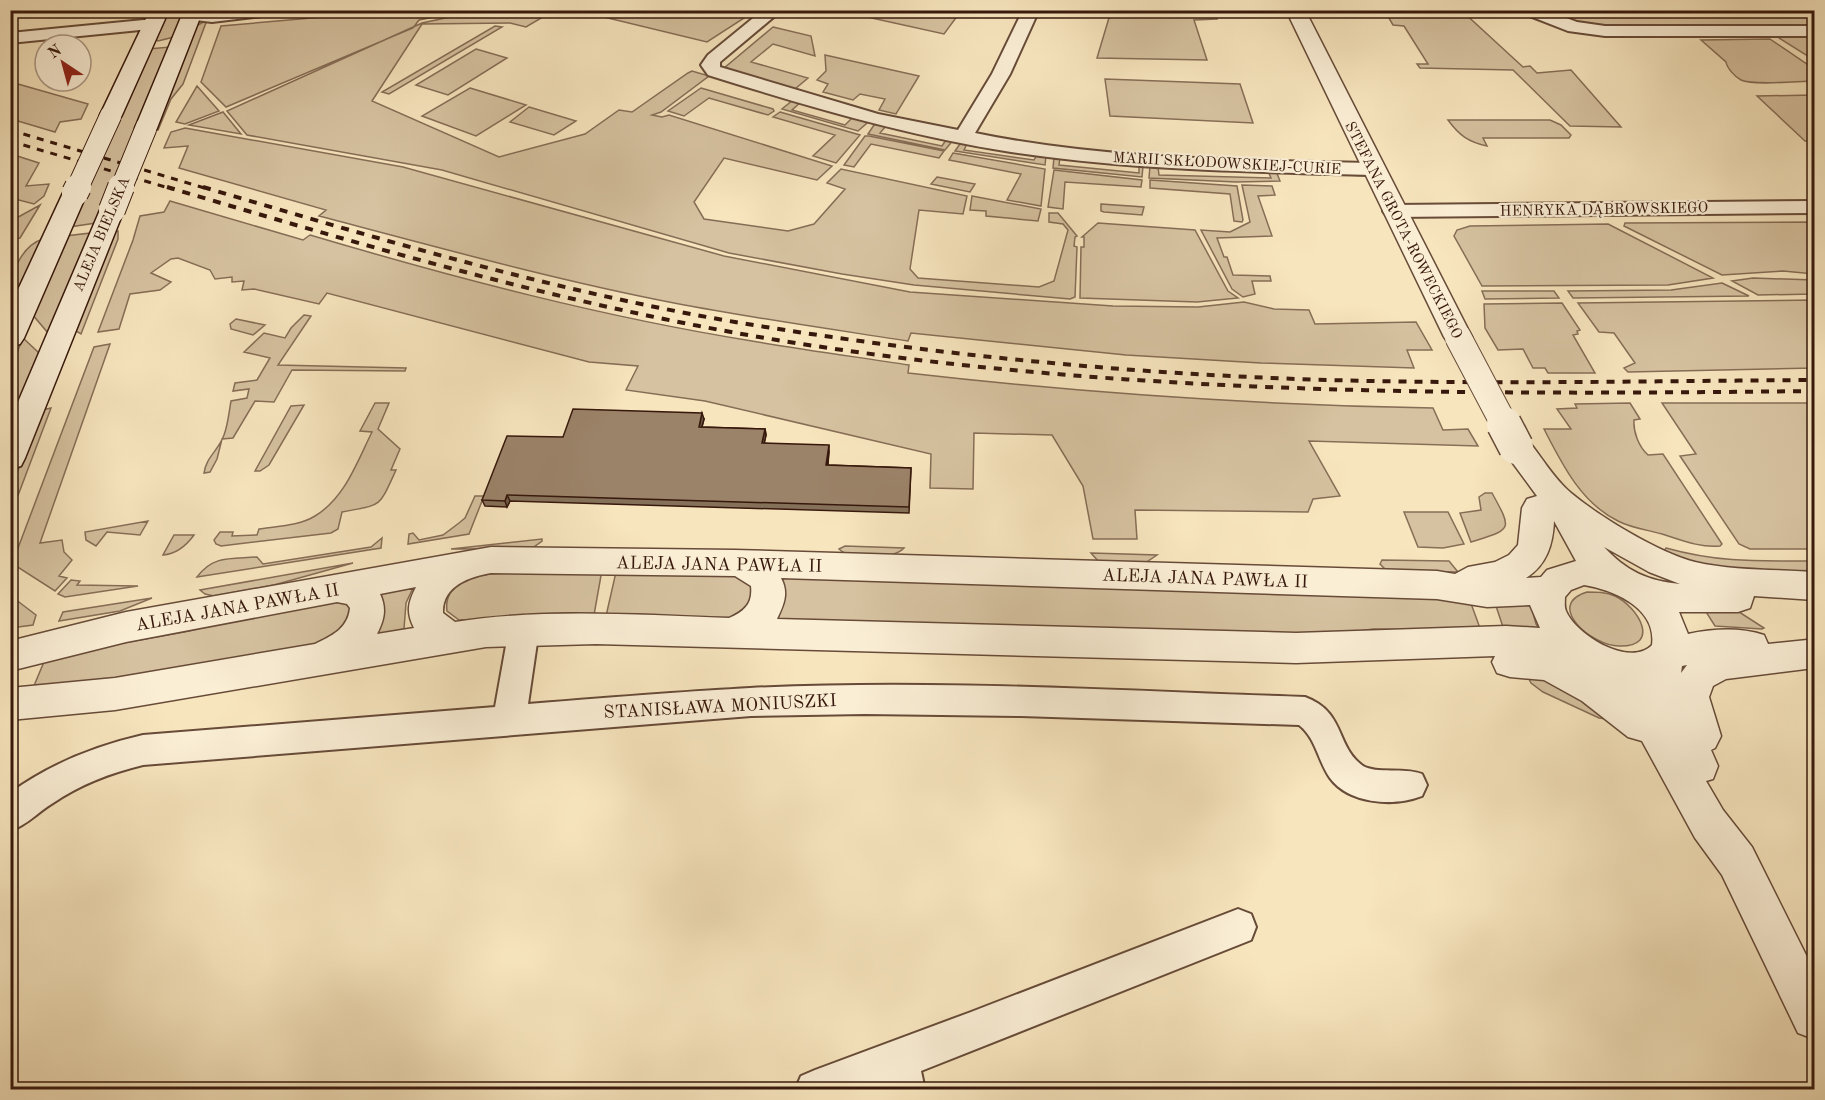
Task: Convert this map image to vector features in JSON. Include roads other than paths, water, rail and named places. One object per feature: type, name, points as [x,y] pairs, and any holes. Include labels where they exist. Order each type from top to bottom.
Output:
[{"type":"street","points":[[193,13],[212,17],[270,10]]},
{"type":"street","name":"MARII SKŁODOWSKIEJ-CURIE","points":[[774,10],[714,59],[711,65],[714,71],[866,116],[963,138],[1051,152],[1128,160],[1232,166],[1373,169]]},
{"type":"street","points":[[963,138],[1001,74],[1031,10]]},
{"type":"street","name":"STEFANA GROTA-ROWECKIEGO","points":[[1295,10],[1458,338],[1548,504],[1597,562],[1631,586]]},
{"type":"street","points":[[1528,10],[1574,27],[1605,31],[1815,31]]},
{"type":"street","name":"ALEJA BIELSKA","points":[[10,458],[193,13]]},
{"type":"street","points":[[153,25],[152,45],[161,45],[183,37]]},
{"type":"street","points":[[10,38],[153,25]]},
{"type":"street","points":[[10,338],[153,25]]},
{"type":"street","name":"HENRYKA DĄBROWSKIEGO","points":[[1393,210],[1815,207]]},
{"type":"street","points":[[1437,585],[1481,579],[1504,573],[1522,563],[1532,552],[1548,504],[1694,575],[1815,586]]},
{"type":"street","name":"STEFANA GROTA-ROWECKIEGO","points":[[1548,504],[1558,552],[1552,586]]},
{"type":"street","name":"ALEJA JANA PAWŁA II","points":[[10,656],[126,627],[491,560],[734,563],[1437,585]]},
{"type":"street","points":[[723,634],[741,630],[756,621],[766,608],[769,598],[768,584],[762,576],[750,567],[734,563]]},
{"type":"street","points":[[452,637],[439,632],[431,625],[426,617],[425,607],[433,587],[460,566]]},
{"type":"street","points":[[1437,585],[1487,593],[1552,586],[1568,574],[1584,572],[1602,574],[1631,586],[1678,598],[1732,599],[1815,591]]},
{"type":"street","points":[[1552,586],[1546,604],[1550,618],[1560,633],[1590,655],[1642,705],[1709,824],[1737,861],[1815,1017]]},
{"type":"street","points":[[1631,586],[1659,608],[1669,625],[1672,641],[1666,657],[1663,682],[1686,739],[1729,825],[1737,861]]},
{"type":"street","points":[[303,661],[336,651],[355,638],[363,628],[368,612],[365,599],[355,591],[339,589]]},
{"type":"street","points":[[10,635],[126,627]]},
{"type":"street","points":[[10,718],[115,694],[452,637],[524,629],[596,628],[723,634],[1296,648],[1540,663],[1581,681],[1661,739]]},
{"type":"street","points":[[509,720],[524,629]]},
{"type":"street","points":[[1296,648],[1506,641],[1590,655],[1623,668],[1654,665],[1688,648],[1719,644],[1811,655]]},
{"type":"street","points":[[1702,770],[1703,740],[1691,697],[1693,686],[1700,675],[1720,664],[1811,655]]},
{"type":"street","points":[[10,704],[115,694]]},
{"type":"street","name":"STANISŁAWA MONIUSZKI","points":[[10,815],[68,775],[94,763],[135,752],[751,702],[866,700],[1281,708],[1305,711],[1319,720],[1340,763],[1356,780],[1374,784],[1410,786]]},
{"type":"street","points":[[815,1089],[902,1074],[1238,927]]},
{"type":"railway","points":[[10,130],[208,189]]},
{"type":"railway","points":[[10,141],[172,189]]},
{"type":"railway","points":[[167,187],[394,253],[623,310],[777,340],[906,358],[1035,372],[1164,382],[1294,388],[1554,393],[1814,391]]},
{"type":"railway","points":[[203,187],[467,262],[600,295],[735,322],[945,352],[1156,372],[1297,379],[1491,382],[1814,380]]}]
